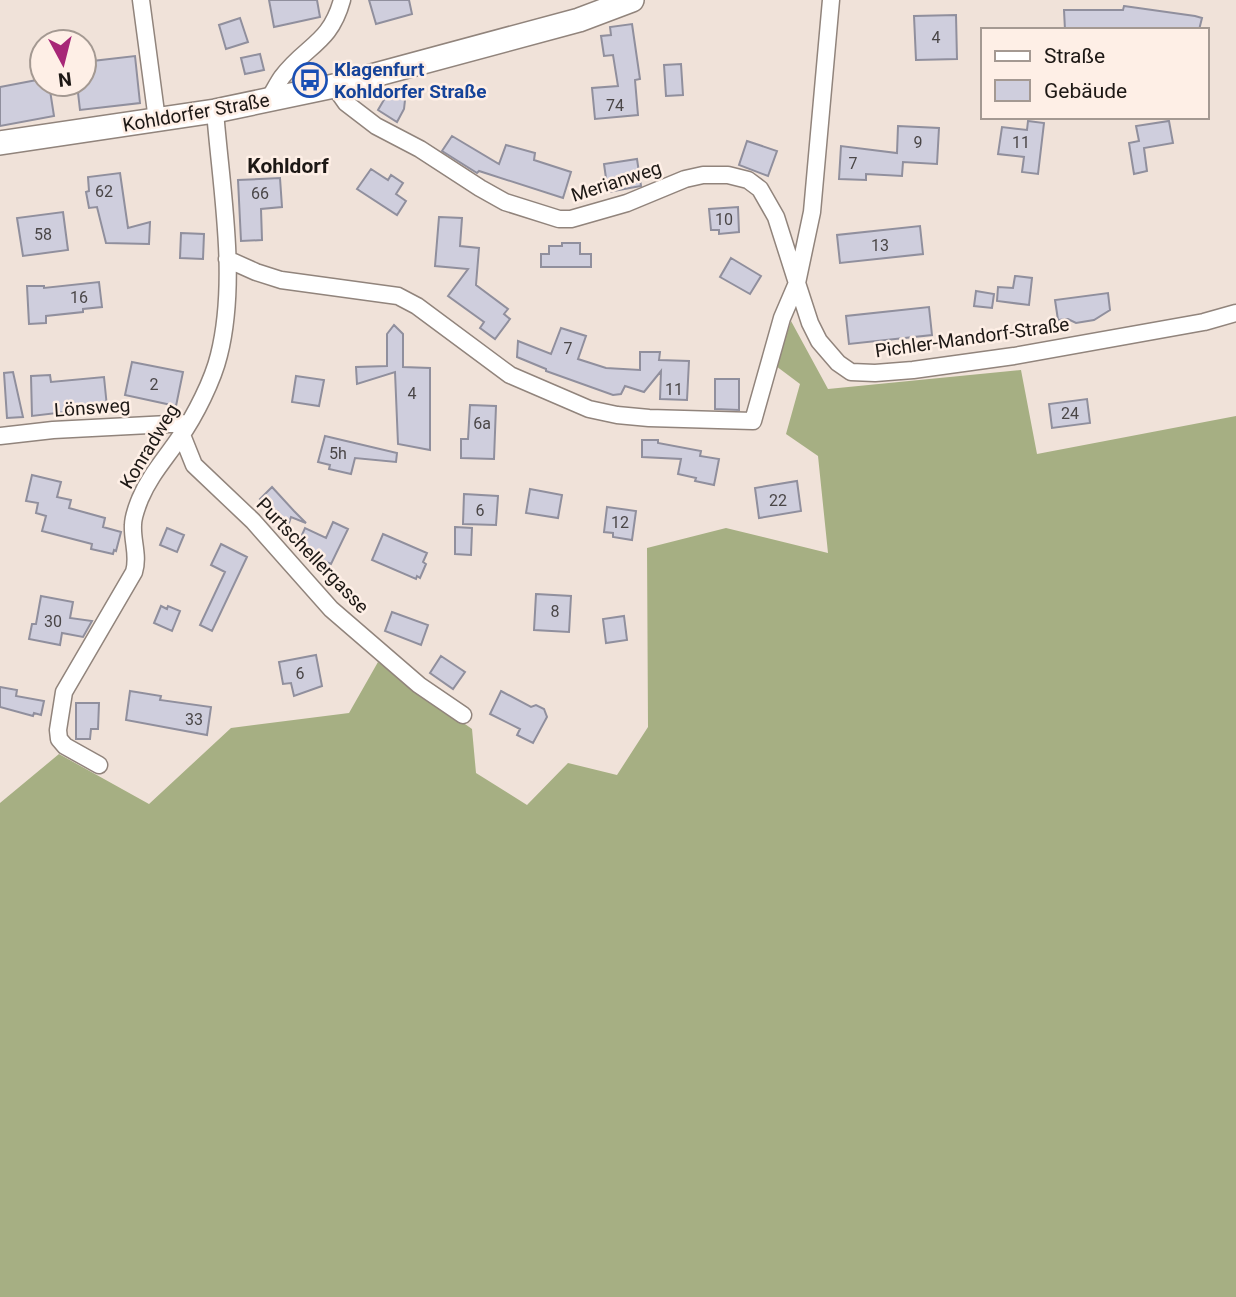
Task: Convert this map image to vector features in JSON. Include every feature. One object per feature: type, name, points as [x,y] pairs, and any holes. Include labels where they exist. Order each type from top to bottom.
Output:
[{"type":"street","points":[[141,0],[156,120]]},
{"type":"street","points":[[268,100],[283,75],[328,33],[337,20],[342,0]]},
{"type":"street","name":"Kohldorfer Straße","points":[[0,144],[215,111],[334,86],[579,20],[632,0]]},
{"type":"street","points":[[227,259],[256,272],[281,279],[398,296],[418,306],[519,380],[589,409],[649,418],[753,421],[782,318],[797,284],[812,212],[831,0]]},
{"type":"street","name":"Merianweg","points":[[334,86],[346,103],[376,126],[420,149],[480,188],[505,202],[559,219],[570,219],[627,203],[685,179],[703,175],[728,175],[748,180],[760,189],[776,217],[797,284]]},
{"type":"street","name":"Konradweg","points":[[99,765],[65,746],[59,739],[64,692],[134,572],[136,564],[132,527],[140,498],[156,468],[185,429],[219,356],[227,296],[227,259],[215,111]]},
{"type":"street","name":"Pichler-Mandorf-Straße","points":[[797,284],[818,341],[828,354],[851,372],[913,370],[1014,356],[1204,322],[1236,313]]},
{"type":"street","name":"Lönsweg","points":[[0,436],[91,428],[185,429]]},
{"type":"street","name":"Purtschellergasse","points":[[185,429],[194,465],[253,521],[331,609],[419,685],[463,715]]},
{"type":"green space","points":[[791,321],[828,389],[1021,370],[1037,454],[1236,416],[1236,1297],[0,1297],[0,803],[59,754],[149,804],[231,728],[349,713],[378,662],[472,729],[476,773],[527,805],[568,763],[617,775],[648,727],[647,548],[726,528],[828,553],[818,456],[786,434],[800,384],[776,366]]},
{"type":"building","points":[[269,0],[317,0],[320,17],[274,27]]},
{"type":"building","points":[[369,0],[409,0],[412,14],[376,24]]},
{"type":"building","points":[[1124,6],[1202,18],[1200,28],[1065,28],[1064,10],[1123,10]]},
{"type":"building","points":[[956,15],[957,59],[916,60],[914,16]]},
{"type":"building","points":[[240,18],[248,42],[226,49],[219,25]]},
{"type":"building","points":[[632,24],[640,79],[635,80],[638,115],[595,119],[592,88],[618,86],[613,55],[604,56],[601,36],[611,35],[610,27]]},
{"type":"building","points":[[260,54],[264,70],[245,74],[241,58]]},
{"type":"building","points":[[135,56],[140,103],[80,110],[79,98],[98,98],[98,60]]},
{"type":"building","points":[[681,64],[683,95],[666,96],[664,65]]},
{"type":"building","points":[[28,82],[28,98],[51,98],[54,116],[0,126],[0,87]]},
{"type":"building","points":[[397,95],[405,100],[404,109],[397,122],[378,110],[385,98]]},
{"type":"building","points":[[1028,121],[1044,123],[1038,174],[1022,172],[1024,157],[998,154],[1002,127],[1027,130]]},
{"type":"building","points":[[1169,121],[1173,143],[1144,148],[1147,171],[1134,174],[1129,143],[1139,141],[1136,126]]},
{"type":"building","points":[[898,126],[939,128],[937,164],[903,162],[902,176],[866,174],[866,180],[839,179],[841,146],[897,153]]},
{"type":"building","points":[[452,136],[499,164],[506,145],[535,153],[534,160],[571,172],[563,198],[479,171],[477,173],[442,151]]},
{"type":"building","points":[[747,141],[777,151],[768,176],[739,165]]},
{"type":"building","points":[[637,159],[641,186],[608,192],[604,164]]},
{"type":"building","points":[[371,169],[388,180],[391,175],[403,183],[396,194],[406,201],[397,215],[357,189]]},
{"type":"building","points":[[120,173],[128,228],[150,222],[149,244],[106,243],[97,207],[89,208],[86,192],[89,191],[88,177]]},
{"type":"building","points":[[280,178],[282,207],[261,209],[262,240],[241,241],[238,180]]},
{"type":"building","points":[[738,207],[739,232],[719,234],[719,230],[711,230],[709,209]]},
{"type":"building","points":[[63,212],[68,250],[23,256],[17,218]]},
{"type":"building","points":[[439,217],[462,218],[460,246],[479,248],[476,285],[508,309],[504,314],[510,319],[495,339],[480,328],[484,322],[448,296],[468,269],[435,266]]},
{"type":"building","points":[[920,226],[923,254],[840,263],[837,235]]},
{"type":"building","points":[[181,233],[204,234],[203,259],[180,258]]},
{"type":"building","points":[[562,243],[580,243],[580,254],[591,254],[591,267],[541,267],[541,254],[549,254],[549,246],[562,246]]},
{"type":"building","points":[[731,258],[761,276],[750,294],[720,277]]},
{"type":"building","points":[[1015,276],[1032,278],[1029,305],[997,301],[998,287],[1013,288]]},
{"type":"building","points":[[99,282],[102,307],[46,316],[46,323],[29,324],[27,286],[44,288]]},
{"type":"building","points":[[976,291],[994,294],[992,308],[974,306]]},
{"type":"building","points":[[1108,293],[1110,310],[1094,320],[1076,323],[1068,319],[1058,320],[1055,300]]},
{"type":"building","points":[[929,307],[932,335],[849,344],[846,316]]},
{"type":"building","points":[[394,325],[403,334],[403,367],[430,368],[430,450],[398,444],[395,372],[357,384],[356,367],[387,366],[387,334]]},
{"type":"building","points":[[561,328],[586,336],[578,359],[606,368],[640,370],[640,352],[660,352],[659,360],[689,361],[687,400],[660,399],[661,371],[644,392],[625,386],[621,394],[613,395],[546,371],[517,357],[518,341],[551,354]]},
{"type":"building","points":[[132,362],[183,372],[176,406],[125,395]]},
{"type":"building","points":[[13,372],[23,417],[7,418],[4,373]]},
{"type":"building","points":[[50,375],[51,382],[104,377],[107,407],[32,416],[31,376]]},
{"type":"building","points":[[296,376],[324,380],[319,406],[292,402]]},
{"type":"building","points":[[715,379],[739,379],[739,410],[715,409]]},
{"type":"building","points":[[1087,399],[1090,423],[1052,428],[1049,404]]},
{"type":"building","points":[[470,405],[496,406],[494,459],[461,458],[461,439],[468,439]]},
{"type":"building","points":[[325,436],[397,453],[396,462],[355,458],[351,474],[329,469],[330,465],[318,462]]},
{"type":"building","points":[[642,440],[658,440],[658,443],[701,451],[700,456],[719,459],[714,485],[678,474],[681,459],[642,457]]},
{"type":"building","points":[[32,475],[61,482],[57,497],[71,500],[69,508],[105,518],[103,527],[121,532],[116,551],[114,550],[113,554],[91,549],[92,544],[42,531],[46,516],[36,513],[38,503],[26,501]]},
{"type":"building","points":[[797,481],[801,511],[759,518],[755,488]]},
{"type":"building","points":[[272,487],[306,523],[291,517],[289,523],[274,518],[277,511],[269,509],[260,499]]},
{"type":"building","points":[[530,489],[562,495],[558,518],[526,513]]},
{"type":"building","points":[[464,494],[498,496],[496,525],[463,524]]},
{"type":"building","points":[[607,507],[636,511],[632,540],[613,537],[613,533],[604,532]]},
{"type":"building","points":[[333,522],[348,529],[331,564],[305,553],[306,551],[297,546],[305,528],[326,538]]},
{"type":"building","points":[[455,527],[472,528],[471,555],[455,554]]},
{"type":"building","points":[[167,528],[184,535],[177,552],[160,545]]},
{"type":"building","points":[[383,534],[427,553],[420,578],[417,576],[416,579],[372,560]]},
{"type":"building","points":[[221,544],[247,557],[212,631],[200,625],[225,572],[211,565]]},
{"type":"building","points":[[536,594],[571,596],[569,632],[534,630]]},
{"type":"building","points":[[41,596],[73,602],[70,618],[92,621],[83,637],[62,633],[60,645],[29,639],[32,624],[36,624]]},
{"type":"building","points":[[161,606],[180,611],[172,631],[154,623]]},
{"type":"building","points":[[392,612],[428,625],[421,645],[385,631]]},
{"type":"building","points":[[624,616],[627,640],[606,643],[603,619]]},
{"type":"building","points":[[316,655],[322,686],[294,696],[291,683],[283,684],[279,662]]},
{"type":"building","points":[[441,656],[465,672],[453,689],[430,673]]},
{"type":"building","points":[[0,687],[17,690],[16,696],[44,701],[41,715],[34,713],[33,716],[0,707]]},
{"type":"building","points":[[130,691],[161,696],[160,700],[211,707],[207,735],[126,720]]},
{"type":"building","points":[[501,691],[531,707],[536,705],[544,709],[547,717],[533,743],[517,735],[520,729],[490,714]]},
{"type":"building","points":[[76,703],[99,703],[98,729],[91,729],[90,739],[76,739]]},
{"type":"place","name":"Klagenfurt Kohldorfer Straße","points":[[310,80]]},
{"type":"district","name":"Kohldorf","points":[[288,166]]}]
